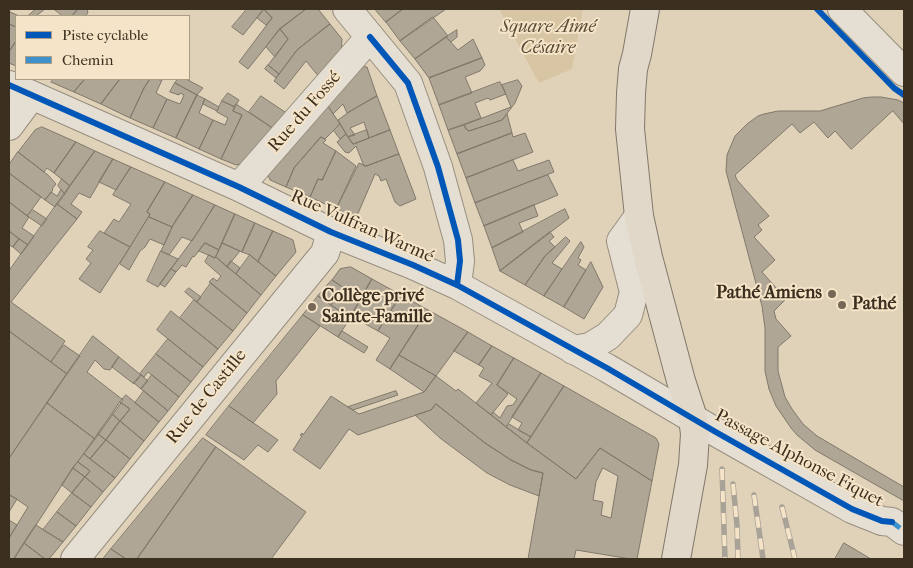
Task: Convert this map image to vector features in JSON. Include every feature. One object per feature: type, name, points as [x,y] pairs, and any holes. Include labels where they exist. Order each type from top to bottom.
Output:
[{"type":"main road","points":[[646,9],[633,69],[630,129],[638,216],[681,381],[693,418],[695,434],[694,454],[676,559]]},
{"type":"main road","points":[[637,54],[666,9]]},
{"type":"street","points":[[347,9],[408,83],[438,167],[458,240],[460,261],[456,285]]},
{"type":"street","points":[[842,9],[904,72]]},
{"type":"street","name":"Rue du Fossé","points":[[239,187],[370,37]]},
{"type":"street","points":[[9,126],[20,90]]},
{"type":"street","name":"Rue Vulfran Warmé","points":[[20,90],[239,187],[331,232],[413,265],[456,285],[693,418]]},
{"type":"street","points":[[573,350],[590,347],[608,336],[628,315],[634,292],[621,241],[638,216]]},
{"type":"street","name":"Rue de Castille","points":[[76,559],[325,253],[331,232]]},
{"type":"street","name":"Passage Alphonse Fiquet","points":[[693,418],[852,509],[898,526]]},
{"type":"green space","name":"Square Aimé Césaire","points":[[499,9],[583,9],[572,69],[539,83]]},
{"type":"building","points":[[36,9],[45,9],[37,15],[29,15]]},
{"type":"building","points":[[54,9],[78,9],[73,15],[62,15]]},
{"type":"building","points":[[78,9],[87,9],[88,13],[86,15],[73,15]]},
{"type":"building","points":[[247,9],[264,9],[243,35],[232,27]]},
{"type":"building","points":[[264,9],[272,18],[266,25],[257,18]]},
{"type":"building","points":[[264,9],[306,9],[280,29],[248,69],[239,62],[272,18]]},
{"type":"building","points":[[306,9],[318,9],[330,24],[297,50],[279,74],[268,65],[288,39],[280,29]]},
{"type":"building","points":[[375,9],[403,9],[386,22]]},
{"type":"building","points":[[403,9],[446,9],[400,41],[386,22]]},
{"type":"building","points":[[9,13],[17,15],[15,15],[15,27],[9,24]]},
{"type":"building","points":[[433,17],[448,36],[415,59],[400,41]]},
{"type":"building","points":[[9,24],[15,27],[15,43],[9,52]]},
{"type":"building","points":[[330,24],[342,39],[341,53],[320,78],[306,61],[284,89],[274,81],[297,50]]},
{"type":"building","points":[[280,29],[288,39],[275,57],[266,47]]},
{"type":"building","points":[[457,30],[457,37],[451,42],[446,37]]},
{"type":"building","points":[[446,37],[458,50],[473,39],[482,58],[429,78],[415,59]]},
{"type":"building","points":[[15,43],[15,66],[9,63],[9,52]]},
{"type":"building","points":[[482,58],[485,65],[480,71],[465,77],[472,93],[439,105],[429,78]]},
{"type":"building","points":[[268,65],[279,74],[276,78],[265,69]]},
{"type":"building","points":[[359,66],[367,67],[377,96],[347,113],[343,104],[333,114],[326,103]]},
{"type":"building","points":[[53,80],[84,80],[74,92],[51,82]]},
{"type":"building","points":[[84,80],[119,80],[101,104],[74,92]]},
{"type":"building","points":[[119,80],[149,80],[130,118],[101,104]]},
{"type":"building","points":[[149,80],[162,80],[156,93],[167,99],[153,128],[130,118]]},
{"type":"building","points":[[177,80],[188,80],[203,88],[197,95],[175,83]]},
{"type":"building","points":[[518,80],[522,86],[515,103],[502,120],[469,131],[466,129],[464,125],[511,107],[502,85]]},
{"type":"building","points":[[500,82],[506,94],[475,103],[481,118],[448,130],[439,105]]},
{"type":"building","points":[[175,83],[197,95],[176,138],[153,128],[167,99],[180,104],[184,95],[170,92]]},
{"type":"building","points":[[228,93],[239,100],[235,107],[222,101]]},
{"type":"building","points":[[197,95],[205,99],[199,113],[213,120],[199,149],[176,138]]},
{"type":"building","points":[[261,96],[288,114],[274,129],[249,112]]},
{"type":"building","points":[[377,96],[390,130],[369,138],[364,122],[350,128],[355,135],[348,137],[338,120]]},
{"type":"building","name":"Pathé","points":[[872,97],[898,100],[904,103],[904,501],[815,450],[797,435],[776,406],[769,389],[765,371],[765,328],[762,306],[726,171],[727,155],[735,136],[758,116],[778,111],[820,111]]},
{"type":"building","points":[[205,99],[219,107],[217,111],[203,104]]},
{"type":"building","points":[[222,101],[235,107],[233,111],[242,115],[221,159],[199,149],[213,120],[225,125],[228,118],[217,112]]},
{"type":"building","points":[[326,103],[340,124],[325,139],[321,137],[294,168],[286,187],[270,180],[266,170]]},
{"type":"building","points":[[236,104],[274,129],[244,163],[236,165],[221,159],[242,115],[233,111]]},
{"type":"building","name":"Pathé","points":[[893,111],[904,124],[904,487],[817,436],[803,424],[785,397],[778,371],[778,347],[791,336],[776,319],[774,311],[786,299],[762,272],[775,260],[754,237],[762,230],[758,225],[769,216],[737,180],[735,175],[792,124],[800,133],[814,122],[828,138],[835,131],[851,149]]},
{"type":"building","points":[[507,114],[512,133],[457,154],[448,130],[464,125],[469,131],[502,120]]},
{"type":"building","points":[[340,124],[346,134],[340,139],[334,131]]},
{"type":"building","points":[[42,127],[76,142],[54,173],[47,168],[44,172],[18,152],[35,130]]},
{"type":"building","points":[[367,130],[369,138],[353,144],[348,137]]},
{"type":"building","points":[[390,130],[399,154],[366,166],[364,166],[356,146],[349,153],[345,152],[337,142],[346,134],[353,144]]},
{"type":"building","points":[[512,133],[513,137],[525,133],[533,152],[466,178],[457,154]]},
{"type":"building","points":[[321,137],[326,140],[323,143],[336,151],[322,180],[318,179],[310,197],[286,187],[294,168]]},
{"type":"building","points":[[76,142],[95,151],[70,186],[54,173]]},
{"type":"building","points":[[95,151],[113,159],[90,198],[79,193],[71,204],[82,212],[77,219],[57,204]]},
{"type":"building","points":[[336,151],[356,166],[336,209],[310,197],[318,179],[322,180]]},
{"type":"building","points":[[18,152],[48,175],[56,184],[45,200],[9,173],[9,165]]},
{"type":"building","points":[[399,154],[416,199],[400,206],[395,202],[386,179],[381,181],[379,176],[375,174],[356,218],[336,209],[359,163],[366,166]]},
{"type":"building","points":[[113,159],[131,167],[116,190],[99,182]]},
{"type":"building","points":[[513,160],[518,171],[549,160],[554,172],[475,203],[466,178]]},
{"type":"building","points":[[131,167],[165,182],[147,212],[150,214],[130,247],[104,233],[114,219],[119,222],[131,204],[113,195]]},
{"type":"building","points":[[9,173],[41,197],[27,216],[9,202]]},
{"type":"building","points":[[548,175],[558,195],[484,226],[475,203]]},
{"type":"building","points":[[62,179],[70,186],[65,194],[58,186]]},
{"type":"building","points":[[165,182],[193,195],[172,227],[149,217],[150,214],[147,212]]},
{"type":"building","points":[[61,190],[65,194],[55,207],[45,200],[51,192],[57,196]]},
{"type":"building","points":[[193,195],[215,205],[192,241],[182,237],[169,255],[161,251],[174,223]]},
{"type":"building","points":[[9,202],[29,217],[22,228],[34,236],[28,245],[9,231]]},
{"type":"building","points":[[57,204],[77,219],[11,302],[65,341],[51,362],[9,331],[9,271]]},
{"type":"building","points":[[215,205],[235,214],[219,250],[205,243],[186,267],[182,265],[176,272],[171,269],[198,232]]},
{"type":"building","points":[[534,205],[538,216],[519,223],[523,232],[492,248],[484,226]]},
{"type":"building","points":[[565,209],[569,218],[500,271],[492,248]]},
{"type":"building","points":[[33,210],[47,219],[42,226],[27,216]]},
{"type":"building","points":[[235,214],[255,223],[242,252],[222,243]]},
{"type":"building","points":[[149,217],[172,227],[164,245],[150,239],[140,251],[129,270],[120,264]]},
{"type":"building","points":[[255,223],[273,231],[258,262],[250,255],[242,252]]},
{"type":"building","points":[[9,231],[19,239],[13,247],[9,245]]},
{"type":"building","points":[[100,231],[130,247],[100,293],[79,279],[91,263],[86,259],[93,250],[88,247]]},
{"type":"building","points":[[273,231],[293,240],[296,252],[276,276],[258,262]]},
{"type":"building","points":[[550,232],[554,237],[549,241],[555,247],[545,256],[525,285],[500,271]]},
{"type":"building","points":[[566,237],[570,241],[552,263],[562,269],[544,296],[525,285],[545,256]]},
{"type":"building","points":[[19,239],[28,245],[21,254],[13,247]]},
{"type":"building","points":[[581,242],[584,247],[578,258],[581,260],[578,265],[586,270],[564,307],[544,296]]},
{"type":"building","points":[[205,243],[219,250],[215,258],[199,251]]},
{"type":"building","points":[[222,243],[240,251],[227,267],[216,257]]},
{"type":"building","points":[[161,251],[178,259],[158,287],[147,281]]},
{"type":"building","points":[[209,255],[216,257],[261,295],[247,313],[209,282],[213,278],[217,281],[221,276],[205,262]]},
{"type":"building","points":[[250,255],[276,276],[261,295],[236,274]]},
{"type":"building","points":[[231,261],[240,268],[236,274],[227,267]]},
{"type":"building","points":[[591,262],[603,287],[584,319],[564,307]]},
{"type":"building","points":[[351,267],[372,279],[350,318],[331,305],[344,288],[332,280],[340,269]]},
{"type":"building","points":[[171,269],[176,272],[165,287],[160,284]]},
{"type":"building","points":[[372,279],[401,295],[378,331],[351,316]]},
{"type":"building","points":[[332,280],[344,288],[331,305],[318,296]]},
{"type":"building","points":[[211,283],[247,313],[233,331],[197,302]]},
{"type":"building","points":[[189,288],[201,297],[197,302],[185,292]]},
{"type":"building","points":[[401,295],[428,310],[390,369],[376,360],[390,338],[378,331]]},
{"type":"building","points":[[318,296],[350,318],[338,337],[303,315]]},
{"type":"building","points":[[194,300],[233,331],[218,349],[180,318]]},
{"type":"building","points":[[428,310],[468,332],[436,376],[399,355]]},
{"type":"building","points":[[171,311],[218,349],[203,367],[157,330]]},
{"type":"building","points":[[303,315],[320,326],[276,381],[277,394],[253,423],[229,406]]},
{"type":"building","points":[[9,331],[67,374],[9,458]]},
{"type":"building","points":[[342,331],[368,347],[364,353],[338,337]]},
{"type":"building","points":[[468,332],[492,346],[479,365],[454,351]]},
{"type":"building","points":[[93,336],[119,357],[110,370],[104,369],[95,360],[87,372],[123,400],[95,439],[47,403]]},
{"type":"building","points":[[168,339],[203,367],[191,382],[156,354]]},
{"type":"building","points":[[64,345],[80,356],[67,374],[51,362]]},
{"type":"building","points":[[492,346],[514,358],[497,385],[508,394],[491,415],[476,403],[492,383],[479,376],[484,368],[479,365]]},
{"type":"building","points":[[156,354],[191,382],[179,397],[148,372],[144,377],[140,374]]},
{"type":"building","points":[[399,355],[436,376],[424,392],[390,369]]},
{"type":"building","points":[[119,357],[141,375],[134,384],[112,367]]},
{"type":"building","points":[[514,358],[541,373],[506,427],[491,415],[493,412],[500,418],[507,406],[513,405],[517,399],[497,385]]},
{"type":"building","points":[[541,373],[564,386],[531,437],[518,430],[522,423],[512,417]]},
{"type":"building","points":[[141,375],[148,381],[141,389],[134,383]]},
{"type":"building","points":[[152,375],[179,397],[168,411],[141,389]]},
{"type":"building","points":[[436,376],[456,391],[458,389],[576,479],[600,448],[652,481],[637,559],[576,550],[574,559],[528,559],[543,473],[531,470],[511,460],[485,443],[436,404],[431,410],[358,435],[349,429],[320,469],[293,450],[302,436],[300,435],[302,433],[303,435],[331,396],[359,414],[424,392]],"holes":[[[603,468],[618,476],[611,518],[601,515],[603,502],[593,500],[596,482]]]},
{"type":"building","points":[[564,386],[656,438],[659,444],[652,481],[600,448],[576,479],[527,443]]},
{"type":"building","points":[[144,391],[168,411],[159,422],[135,403]]},
{"type":"building","points":[[396,391],[398,395],[353,410],[348,407]]},
{"type":"building","points":[[126,395],[159,422],[144,441],[120,421],[130,409],[120,402]]},
{"type":"building","points":[[120,402],[130,409],[120,421],[112,414]]},
{"type":"building","points":[[47,403],[95,439],[73,468],[14,559],[9,559],[9,538],[28,507],[9,494],[9,459]]},
{"type":"building","points":[[436,404],[485,443],[511,460],[531,470],[543,473],[539,496],[510,485],[487,473],[440,438],[415,415],[431,410]]},
{"type":"building","points":[[229,406],[278,440],[268,452],[258,445],[244,460],[206,435]]},
{"type":"building","points":[[112,414],[120,421],[106,440],[98,434]]},
{"type":"building","points":[[120,421],[144,441],[130,459],[106,440]]},
{"type":"building","points":[[509,424],[531,437],[527,443],[506,427]]},
{"type":"building","points":[[98,434],[106,440],[90,459],[84,454]]},
{"type":"building","points":[[203,438],[216,447],[137,559],[126,559],[111,549]]},
{"type":"building","points":[[106,440],[130,459],[115,478],[90,459]]},
{"type":"building","points":[[216,447],[306,512],[271,559],[137,559]]},
{"type":"building","points":[[84,454],[115,478],[103,492],[85,477],[90,471],[78,462]]},
{"type":"building","points":[[78,462],[90,471],[85,477],[73,468]]},
{"type":"building","points":[[73,468],[85,477],[72,493],[62,485]]},
{"type":"building","points":[[85,477],[103,492],[91,507],[72,493]]},
{"type":"building","points":[[72,493],[91,507],[76,526],[57,512]]},
{"type":"building","points":[[9,495],[17,499],[9,512]]},
{"type":"building","points":[[57,512],[76,526],[63,542],[43,530]]},
{"type":"building","points":[[9,520],[17,525],[9,538]]},
{"type":"building","points":[[36,525],[63,542],[49,559],[45,559],[24,543]]},
{"type":"building","points":[[24,543],[45,559],[14,559]]},
{"type":"building","points":[[844,543],[871,559],[835,559]]},
{"type":"building","points":[[111,549],[126,559],[103,559]]},
{"type":"railway","points":[[722,469],[725,559]]},
{"type":"railway","points":[[733,484],[738,559]]},
{"type":"railway","points":[[754,495],[763,559]]},
{"type":"railway","points":[[782,507],[795,559]]},
{"type":"marked path","points":[[892,522],[904,531]]},
{"type":"cycle path","points":[[817,9],[894,88],[904,95]]},
{"type":"cycle path","points":[[370,37],[408,83],[438,167],[458,240],[460,261],[457,285]]},
{"type":"cycle path","points":[[9,85],[239,187],[331,232],[457,285],[607,368],[852,509],[882,521],[892,522]]},
{"type":"place","name":"Pathé Amiens","points":[[832,294]]},
{"type":"place","name":"Pathé","points":[[842,305]]},
{"type":"place","name":"Collège privé Sainte-Famille","points":[[312,307]]}]
